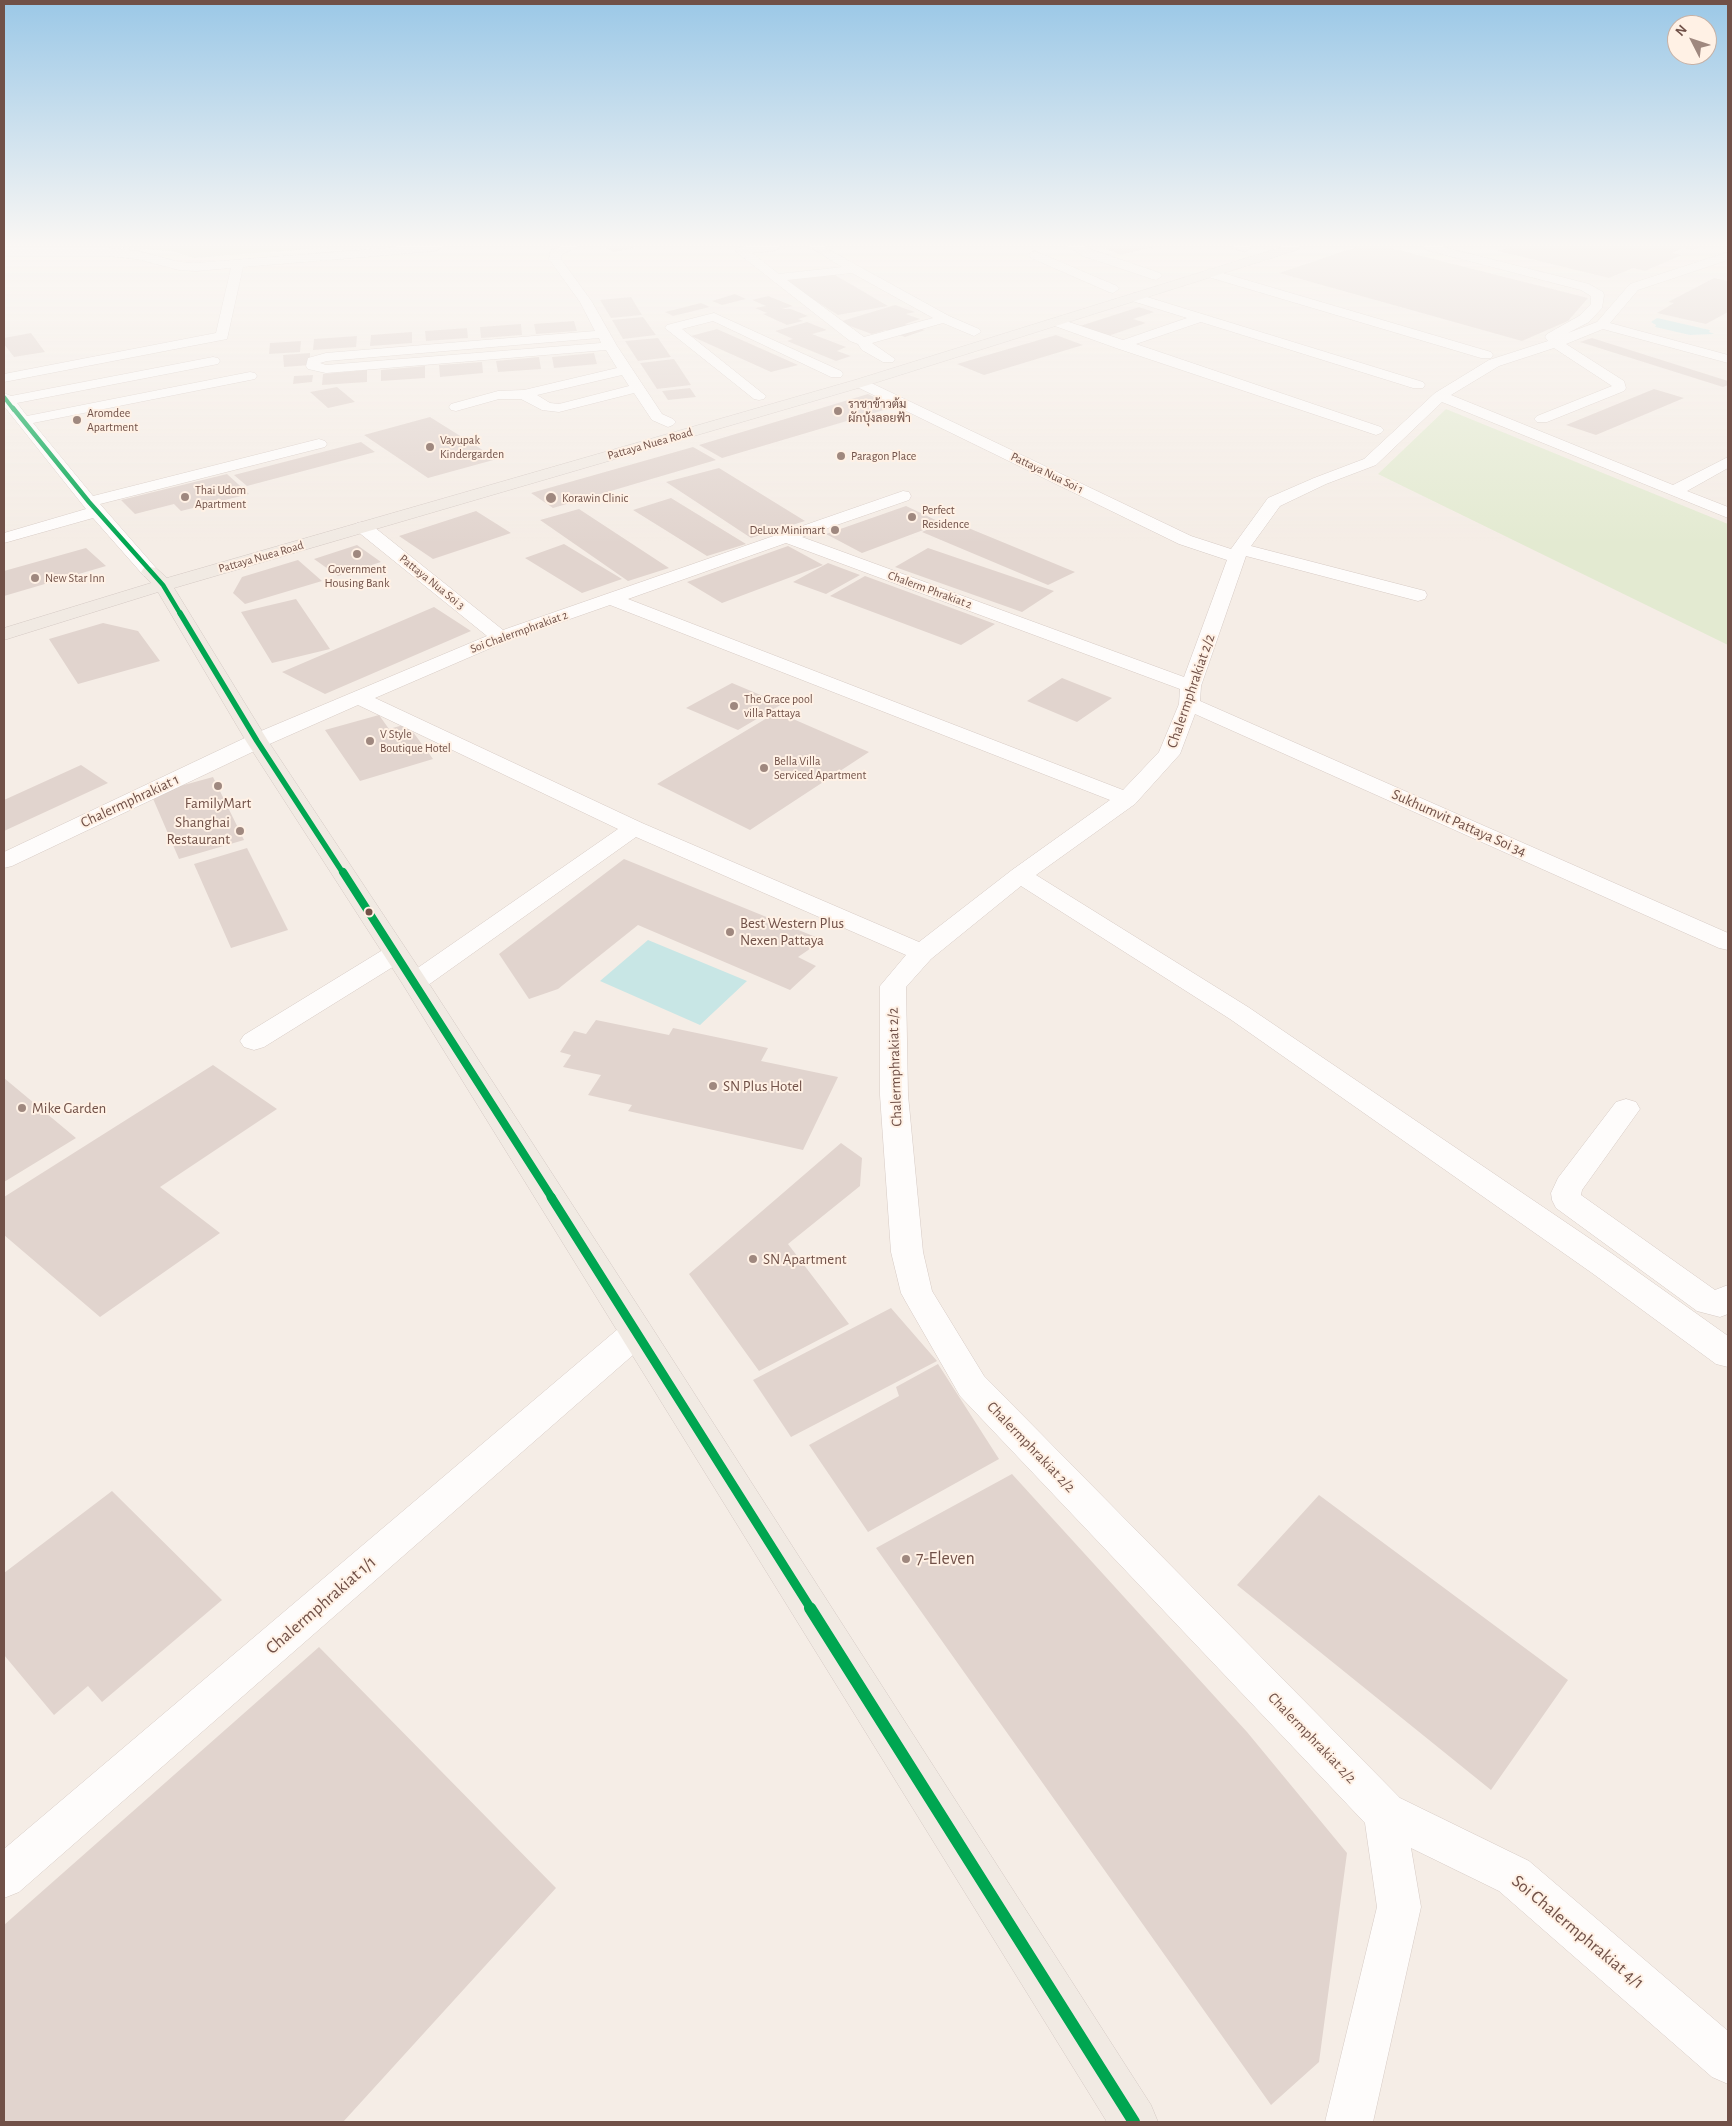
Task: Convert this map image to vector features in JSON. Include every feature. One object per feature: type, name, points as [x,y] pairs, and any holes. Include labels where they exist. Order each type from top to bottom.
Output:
[{"type":"main road","name":"Pattaya Nuea Road","points":[[4,617],[160,574],[363,527],[860,383],[979,346]]},
{"type":"main road","points":[[810,381],[893,357]]},
{"type":"main road","points":[[742,401],[776,391]]},
{"type":"main road","name":"Pattaya Nuea Road","points":[[649,428],[687,417]]},
{"type":"main road","name":"Pattaya Nuea Road","points":[[4,634],[160,574]]},
{"type":"main road","points":[[160,574],[257,740],[415,982],[1134,2122]]},
{"type":"street","points":[[4,378],[169,346]]},
{"type":"street","points":[[504,346],[326,357],[312,361],[313,366],[319,369],[338,369],[549,346]]},
{"type":"street","points":[[611,346],[657,417],[668,422]]},
{"type":"street","points":[[695,346],[758,396]]},
{"type":"street","points":[[775,346],[836,374]]},
{"type":"street","points":[[868,346],[893,357]]},
{"type":"street","points":[[1125,346],[1376,430]]},
{"type":"street","points":[[1293,346],[1429,390],[1728,513]]},
{"type":"street","points":[[1456,346],[1486,355]]},
{"type":"street","name":"Chalermphrakiat 2/2","points":[[1385,1813],[972,1386],[918,1293],[907,1252],[894,1095],[893,986],[922,954],[1020,874],[1127,799],[1169,754],[1239,553],[1274,502],[1320,480],[1370,462],[1429,390],[1470,376],[1494,363],[1549,346]]},
{"type":"street","points":[[1542,419],[1619,388],[1618,384],[1559,346]]},
{"type":"street","points":[[1681,346],[1728,359]]},
{"type":"street","points":[[160,574],[93,507],[5,399],[213,361]]},
{"type":"street","points":[[456,406],[498,396],[524,394],[625,370]]},
{"type":"street","points":[[23,421],[250,376]]},
{"type":"street","name":"Pattaya Nua Soi 1","points":[[860,383],[1186,540],[1418,595]]},
{"type":"street","points":[[524,394],[547,408],[559,408],[638,388]]},
{"type":"street","points":[[5,538],[93,507],[319,444]]},
{"type":"street","points":[[1674,491],[1728,462]]},
{"type":"street","points":[[786,537],[903,496]]},
{"type":"street","name":"Pattaya Nua Soi 3","points":[[363,527],[500,637]]},
{"type":"street","name":"Soi Chalermphrakiat 2","points":[[257,740],[500,637],[786,537]]},
{"type":"street","name":"Chalerm Phrakiat 2","points":[[786,537],[1190,695]]},
{"type":"street","points":[[612,598],[1127,799]]},
{"type":"street","name":"Sukhumvit Pattaya Soi 34","points":[[1190,695],[1728,942]]},
{"type":"street","points":[[359,698],[634,828],[922,954]]},
{"type":"street","name":"Chalermphrakiat 1","points":[[4,861],[257,740]]},
{"type":"street","points":[[415,982],[634,828]]},
{"type":"street","points":[[1020,874],[1612,1252],[1708,1302],[1720,1304],[1728,1298]]},
{"type":"street","points":[[254,1041],[395,954]]},
{"type":"street","points":[[1626,1109],[1569,1186],[1566,1193],[1568,1200],[1612,1252],[1728,1354]]},
{"type":"street","name":"Chalermphrakiat 1/1","points":[[7,1866],[637,1332]]},
{"type":"street","points":[[1349,2122],[1399,1907],[1385,1813]]},
{"type":"street","name":"Soi Chalermphrakiat 4/1","points":[[1385,1813],[1514,1876],[1728,2062]]},
{"type":"green space","points":[[1446,409],[1728,524],[1728,645],[1378,474]]},
{"type":"water","points":[[648,940],[747,981],[700,1025],[600,981]]},
{"type":"building","points":[[6,346],[41,346],[45,352],[14,357]]},
{"type":"building","points":[[270,346],[301,346],[300,352],[269,354]]},
{"type":"building","points":[[313,346],[356,346],[356,347],[313,350]]},
{"type":"building","points":[[628,346],[664,346],[671,357],[638,361]]},
{"type":"building","points":[[714,346],[756,346],[798,365],[771,372]]},
{"type":"building","points":[[800,346],[846,347],[837,351],[851,356],[836,361]]},
{"type":"building","points":[[1018,346],[1079,346],[984,375],[957,364]]},
{"type":"building","points":[[1593,346],[1618,346],[1728,381],[1728,385],[1723,387]]},
{"type":"building","points":[[310,353],[310,365],[284,367],[283,355]]},
{"type":"building","points":[[594,353],[597,364],[554,368],[552,357]]},
{"type":"building","points":[[539,357],[541,369],[498,372],[496,361]]},
{"type":"building","points":[[674,359],[691,385],[657,389],[640,363]]},
{"type":"building","points":[[482,362],[483,373],[440,377],[439,365]]},
{"type":"building","points":[[425,366],[425,378],[381,381],[381,370]]},
{"type":"building","points":[[367,370],[367,382],[322,385],[323,374]]},
{"type":"building","points":[[313,375],[312,382],[293,384],[294,376]]},
{"type":"building","points":[[337,387],[355,402],[328,408],[310,392]]},
{"type":"building","points":[[690,388],[696,397],[668,400],[662,391]]},
{"type":"building","points":[[1654,389],[1684,398],[1596,435],[1566,425]]},
{"type":"building","points":[[868,394],[894,407],[722,458],[699,445]]},
{"type":"building","name":"Vayupak Kindergarden","points":[[430,417],[497,459],[428,478],[364,435]]},
{"type":"building","points":[[361,442],[375,452],[247,486],[234,475]]},
{"type":"building","points":[[693,447],[716,460],[553,508],[531,493]]},
{"type":"building","points":[[719,468],[805,521],[751,538],[666,482]]},
{"type":"building","name":"Thai Udom Apartment","points":[[227,474],[249,494],[181,511],[174,504],[135,514],[121,500]]},
{"type":"building","points":[[671,498],[746,544],[707,556],[633,510]]},
{"type":"building","points":[[906,506],[942,523],[862,553],[826,534]]},
{"type":"building","points":[[579,509],[669,568],[628,581],[540,520]]},
{"type":"building","points":[[476,511],[511,533],[433,559],[399,536]]},
{"type":"building","points":[[949,520],[1075,572],[1048,585],[922,532]]},
{"type":"building","points":[[564,544],[622,579],[582,593],[525,558]]},
{"type":"building","points":[[357,545],[381,562],[338,576],[314,559]]},
{"type":"building","points":[[788,546],[823,565],[722,603],[687,582]]},
{"type":"building","name":"New Star Inn","points":[[86,548],[106,566],[4,596],[4,571]]},
{"type":"building","points":[[928,548],[1054,591],[1022,612],[895,567]]},
{"type":"building","points":[[298,560],[322,581],[245,604],[233,593],[242,577]]},
{"type":"building","points":[[828,563],[860,575],[826,594],[793,582]]},
{"type":"building","points":[[865,576],[995,624],[961,645],[830,596]]},
{"type":"building","points":[[296,599],[330,649],[272,663],[241,612]]},
{"type":"building","points":[[434,607],[471,631],[325,694],[282,672]]},
{"type":"building","points":[[103,623],[138,631],[160,661],[78,684],[49,639]]},
{"type":"building","points":[[1062,678],[1112,698],[1077,722],[1027,701]]},
{"type":"building","name":"The Grace pool villa Pattaya","points":[[732,683],[782,704],[738,730],[686,708]]},
{"type":"building","name":"Bella Villa Serviced Apartment","points":[[777,712],[869,752],[750,830],[657,784]]},
{"type":"building","points":[[379,715],[389,729],[407,724],[433,759],[360,781],[325,730]]},
{"type":"building","points":[[81,765],[108,783],[4,831],[4,800]]},
{"type":"building","points":[[213,777],[244,840],[179,859],[151,794]]},
{"type":"building","points":[[247,848],[288,930],[231,948],[194,864]]},
{"type":"building","name":"Best Western Plus Nexen Pattaya","points":[[624,859],[823,940],[798,957],[816,966],[790,990],[638,925],[558,989],[529,999],[499,954]]},
{"type":"building","name":"SN Plus Hotel","points":[[596,1020],[669,1035],[673,1028],[768,1048],[761,1061],[838,1077],[803,1150],[628,1111],[632,1105],[588,1095],[601,1075],[563,1067],[571,1055],[560,1052],[574,1031],[586,1034]]},
{"type":"building","points":[[213,1065],[277,1109],[160,1187],[220,1233],[100,1317],[4,1235],[4,1197]]},
{"type":"building","name":"Mike Garden","points":[[4,1078],[76,1138],[4,1182]]},
{"type":"building","name":"SN Apartment","points":[[841,1143],[862,1158],[860,1186],[788,1244],[849,1324],[759,1371],[689,1274]]},
{"type":"building","points":[[891,1308],[937,1361],[791,1437],[753,1380]]},
{"type":"building","points":[[938,1364],[999,1459],[868,1532],[809,1445],[899,1396],[896,1387]]},
{"type":"building","points":[[1012,1474],[1247,1732],[1347,1853],[1319,2062],[1271,2105],[876,1548]]},
{"type":"building","points":[[112,1491],[222,1600],[102,1702],[88,1686],[54,1715],[4,1655],[4,1573]]},
{"type":"building","points":[[1319,1495],[1568,1680],[1491,1790],[1237,1585]]},
{"type":"building","points":[[319,1647],[556,1888],[343,2122],[4,2122],[4,1925]]},
{"type":"transit line","points":[[4,397],[89,502],[163,585],[257,741],[415,982],[1134,2122]]},
{"type":"place","name":"ราชาข้าวต้ม ผักบุ้งลอยฟ้า","points":[[838,411]]},
{"type":"place","name":"Aromdee Apartment","points":[[77,420]]},
{"type":"place","name":"Vayupak Kindergarden","points":[[430,447]]},
{"type":"place","name":"Paragon Place","points":[[841,456]]},
{"type":"place","name":"Thai Udom Apartment","points":[[185,497]]},
{"type":"place","name":"Korawin Clinic","points":[[551,498]]},
{"type":"place","name":"Perfect Residence","points":[[912,517]]},
{"type":"place","name":"DeLux Minimart","points":[[835,530]]},
{"type":"place","name":"Government Housing Bank","points":[[357,554]]},
{"type":"place","name":"New Star Inn","points":[[35,578]]},
{"type":"place","name":"The Grace pool villa Pattaya","points":[[734,706]]},
{"type":"place","name":"V Style Boutique Hotel","points":[[370,741]]},
{"type":"place","name":"Bella Villa Serviced Apartment","points":[[764,768]]},
{"type":"place","name":"FamilyMart","points":[[218,786]]},
{"type":"place","name":"Shanghai Restaurant","points":[[240,831]]},
{"type":"place","name":"Best Western Plus Nexen Pattaya","points":[[730,932]]},
{"type":"place","name":"SN Plus Hotel","points":[[713,1086]]},
{"type":"place","name":"Mike Garden","points":[[22,1108]]},
{"type":"place","name":"SN Apartment","points":[[753,1259]]},
{"type":"place","name":"7-Eleven","points":[[906,1559]]}]
